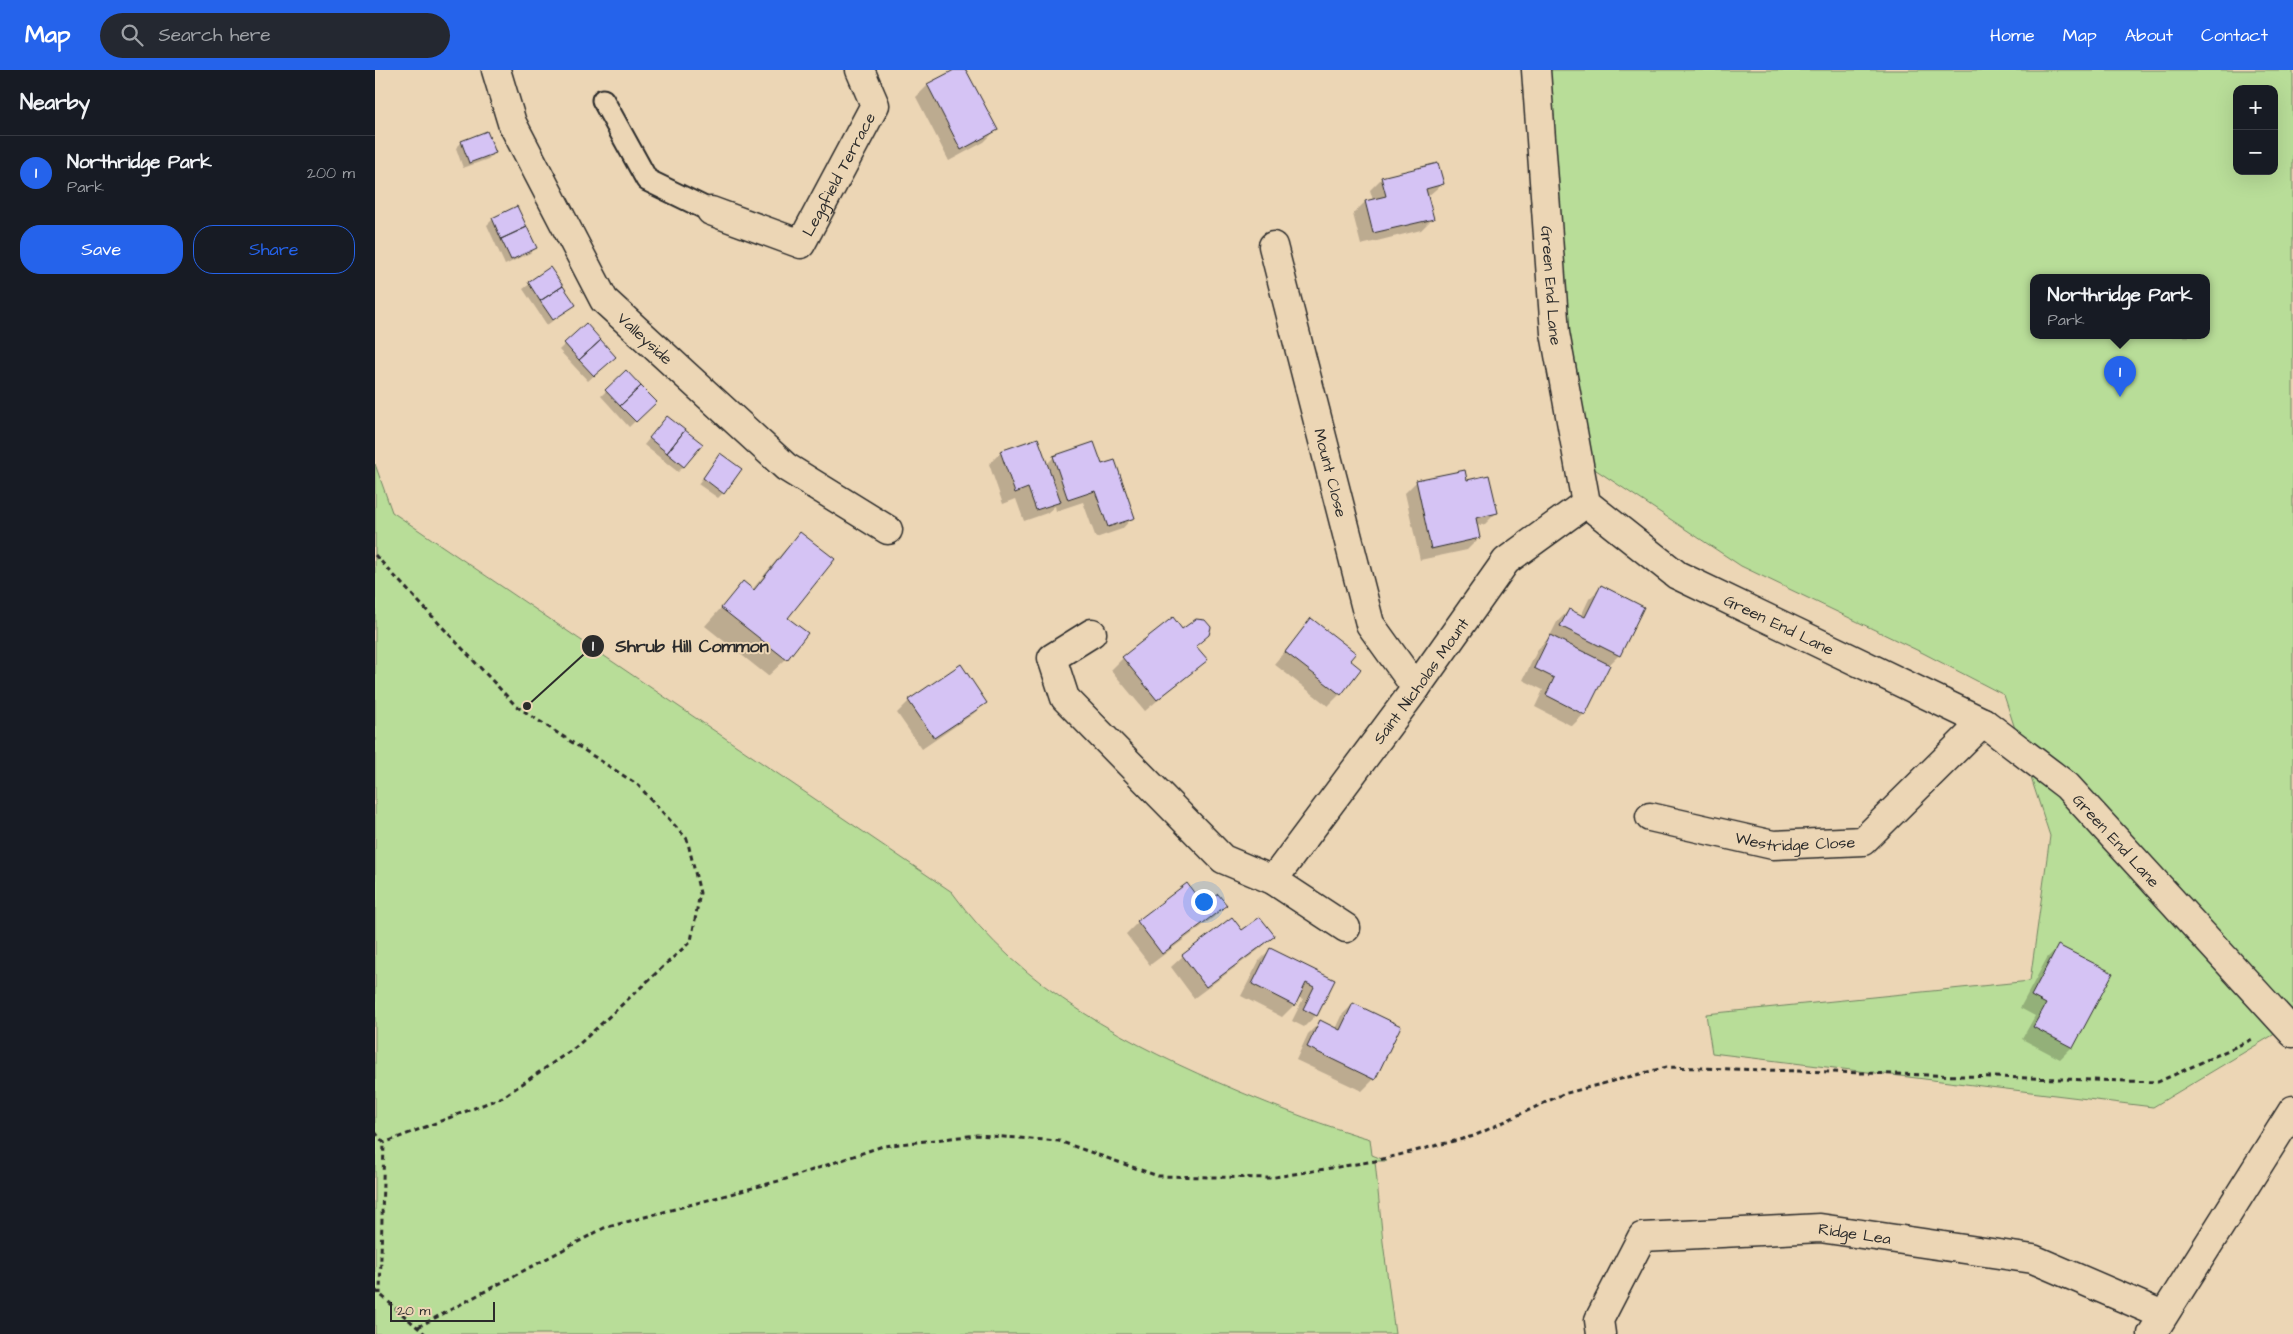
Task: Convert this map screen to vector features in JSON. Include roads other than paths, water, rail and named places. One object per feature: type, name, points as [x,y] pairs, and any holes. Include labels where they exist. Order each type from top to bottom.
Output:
[{"type":"street","name":"Valleyside","points":[[496,70],[512,122],[604,300],[786,467],[888,530]]},
{"type":"street","name":"Leggfield Terrace","points":[[711,210],[801,244],[875,104],[859,70]]},
{"type":"street","name":"Green End Lane","points":[[1536,70],[1555,333],[1586,503],[1677,575],[1983,722],[2067,786],[2289,1028]]},
{"type":"street","name":"Mount Close","points":[[1273,246],[1370,624],[1416,688]]},
{"type":"street","name":"Saint Nicholas Mount","points":[[1273,880],[1416,688],[1506,561],[1586,503]]},
{"type":"street","points":[[1092,633],[1052,658],[1065,698],[1223,860],[1273,880],[1346,928]]},
{"type":"street","name":"Westridge Close","points":[[1650,816],[1773,845],[1863,841],[1983,722]]},
{"type":"street","name":"Ridge Lea","points":[[1601,1334],[1599,1320],[1642,1237],[1820,1228],[2033,1259],[2157,1324],[2293,1110]]},
{"type":"lane","points":[[603,100],[647,180],[711,210]]},
{"type":"place","name":"Northridge Park","points":[[2120,397]]},
{"type":"place","name":"Shrub Hill Common","points":[[527,706]]}]
